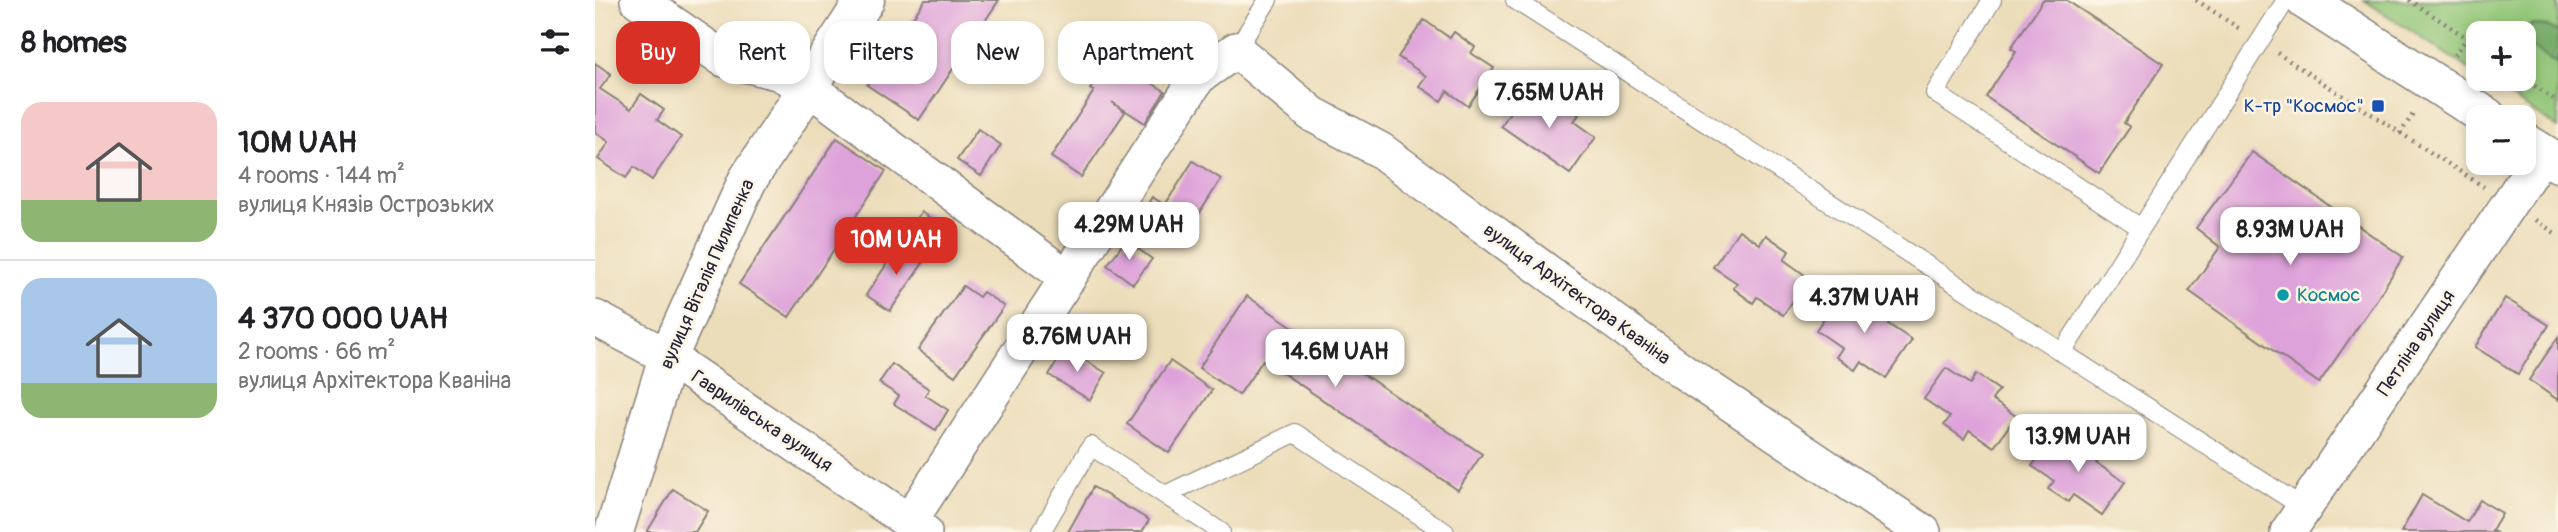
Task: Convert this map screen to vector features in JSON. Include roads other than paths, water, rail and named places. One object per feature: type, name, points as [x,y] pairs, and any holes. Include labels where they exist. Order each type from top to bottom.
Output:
[{"type":"street","points":[[638,0],[724,59],[777,72],[808,87],[1068,278]]},
{"type":"street","name":"вулиця Віталія Пилипенка","points":[[614,532],[668,357],[747,181],[865,0]]},
{"type":"street","points":[[2305,0],[2468,105]]},
{"type":"street","points":[[916,527],[1068,278],[1198,77],[1236,50]]},
{"type":"street","name":"вулиця Архітектора Кваніна","points":[[1236,50],[1312,114],[1380,150],[1684,372],[1923,532]]},
{"type":"street","name":"Петліна вулиця","points":[[2296,520],[2541,152]]},
{"type":"street","name":"Гаврилівська вулиця","points":[[595,318],[668,357],[916,527]]},
{"type":"lane","points":[[1236,50],[1268,0]]},
{"type":"lane","points":[[1515,0],[2062,353],[2296,520]]},
{"type":"lane","points":[[1992,0],[1935,93],[2141,228]]},
{"type":"lane","points":[[2062,353],[2285,0]]},
{"type":"lane","points":[[1165,495],[1295,433],[1445,532]]},
{"type":"lane","points":[[1041,532],[1091,446],[1221,532]]},
{"type":"place","name":"К-тр \"Космос\"","points":[[2378,106]]},
{"type":"place","name":"Космос","points":[[2283,295]]}]
